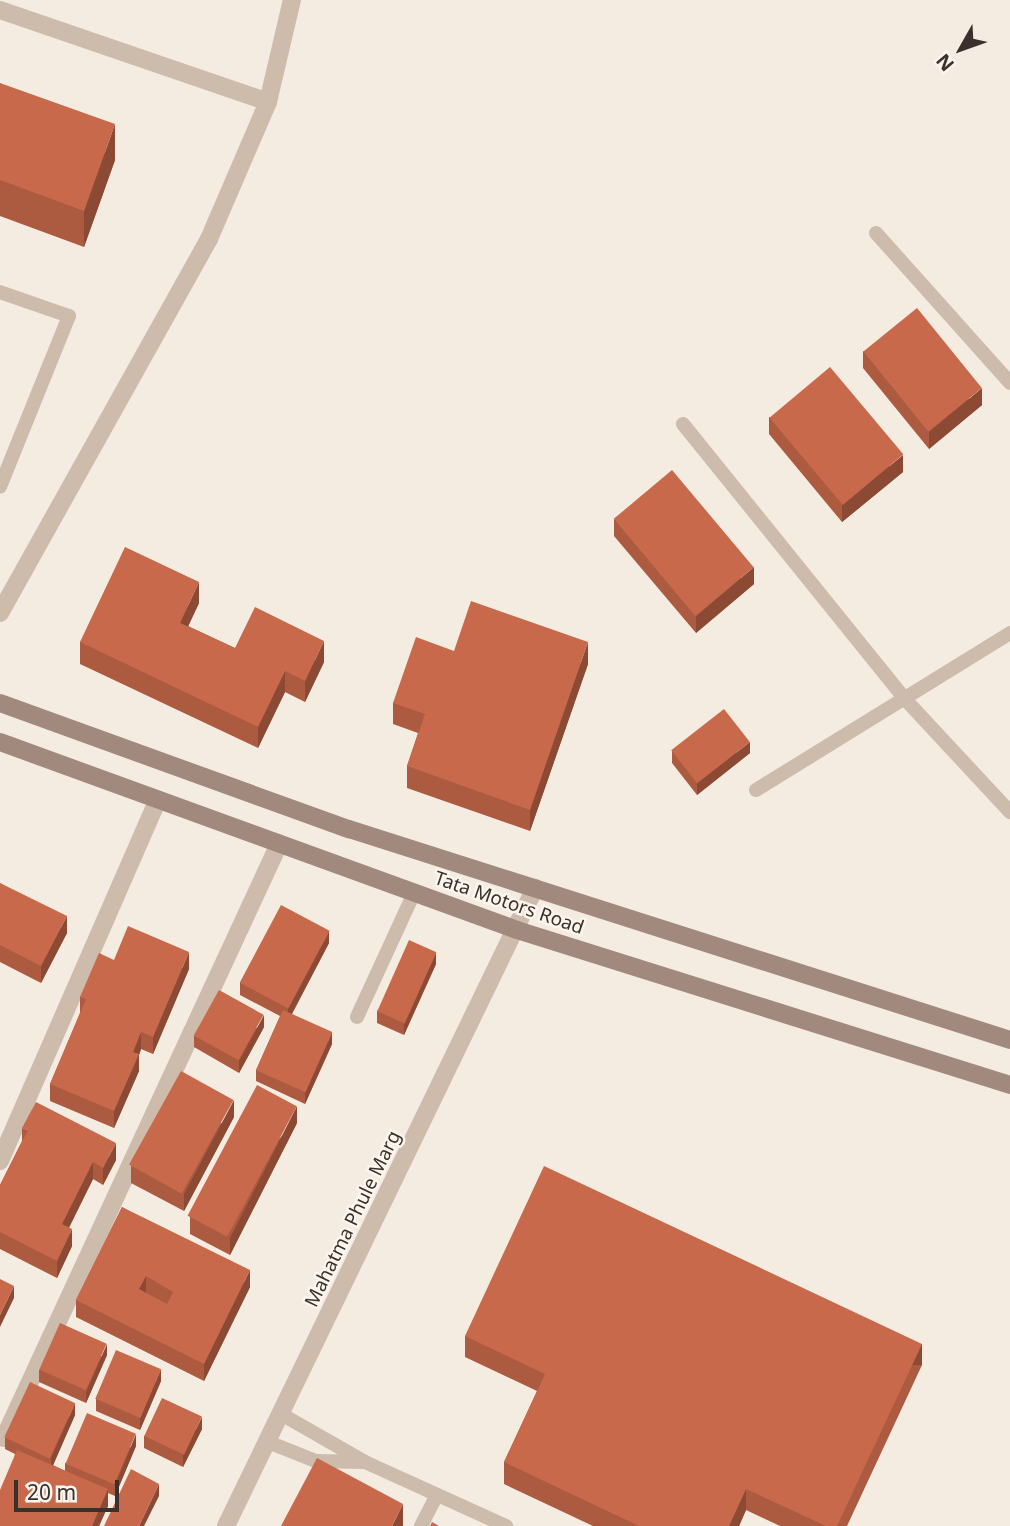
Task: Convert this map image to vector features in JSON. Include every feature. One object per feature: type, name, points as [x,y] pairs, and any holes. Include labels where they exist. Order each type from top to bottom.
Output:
[{"type":"main road","points":[[0,703],[349,829],[1010,1040]]},
{"type":"main road","name":"Tata Motors Road","points":[[0,742],[517,930],[1010,1085]]},
{"type":"street","points":[[0,612],[209,239],[268,102],[292,0]]},
{"type":"street","points":[[0,10],[268,102]]},
{"type":"street","points":[[0,1161],[158,800]]},
{"type":"street","points":[[4,1438],[279,844]]},
{"type":"street","name":"Mahatma Phule Marg","points":[[226,1526],[517,930],[535,888]]},
{"type":"lane","points":[[876,233],[1010,383]]},
{"type":"lane","points":[[0,292],[69,316],[0,487]]},
{"type":"lane","points":[[683,424],[904,698],[1010,812]]},
{"type":"lane","points":[[756,790],[1010,633]]},
{"type":"lane","points":[[357,1017],[414,893]]},
{"type":"lane","points":[[281,1414],[365,1462],[506,1526]]},
{"type":"lane","points":[[268,1442],[316,1461],[365,1462]]},
{"type":"lane","points":[[421,1526],[437,1494]]},
{"type":"building","points":[[0,83],[115,124],[84,211],[0,180]]},
{"type":"building","points":[[917,308],[982,388],[928,431],[863,351]]},
{"type":"building","points":[[830,367],[903,454],[843,505],[769,418]]},
{"type":"building","points":[[672,470],[754,567],[695,616],[614,519]]},
{"type":"building","points":[[125,547],[199,582],[180,623],[235,648],[255,607],[324,641],[305,681],[285,671],[258,727],[80,642]]},
{"type":"building","points":[[471,601],[588,642],[530,810],[407,766],[425,714],[393,703],[416,637],[454,651]]},
{"type":"building","points":[[724,709],[750,742],[697,783],[671,750]]},
{"type":"building","points":[[0,883],[67,916],[41,966],[0,945]]},
{"type":"building","points":[[281,905],[330,931],[288,1009],[240,983]]},
{"type":"building","points":[[128,926],[189,952],[153,1037],[141,1032],[133,1052],[139,1054],[114,1111],[50,1084],[86,999],[80,997],[99,953],[114,960]]},
{"type":"building","points":[[409,940],[436,952],[405,1023],[377,1011]]},
{"type":"building","points":[[219,990],[264,1015],[238,1060],[194,1035]]},
{"type":"building","points":[[283,1010],[332,1032],[305,1092],[256,1070]]},
{"type":"building","points":[[181,1071],[233,1100],[182,1194],[129,1165]]},
{"type":"building","points":[[257,1085],[297,1106],[227,1237],[188,1216]]},
{"type":"building","points":[[36,1102],[116,1143],[103,1168],[93,1162],[62,1224],[72,1229],[57,1261],[0,1232],[0,1185],[28,1130],[22,1128]]},
{"type":"building","points":[[544,1166],[922,1344],[837,1526],[826,1526],[746,1489],[729,1526],[639,1526],[504,1462],[545,1374],[465,1336]]},
{"type":"building","points":[[122,1207],[250,1270],[204,1364],[76,1300]],"holes":[[[146,1276],[173,1292],[167,1304],[139,1289]]]},
{"type":"building","points":[[0,1279],[14,1286],[0,1315]]},
{"type":"building","points":[[60,1323],[107,1344],[86,1390],[39,1370]]},
{"type":"building","points":[[116,1350],[161,1369],[140,1418],[95,1399]]},
{"type":"building","points":[[30,1382],[75,1403],[50,1458],[4,1437]]},
{"type":"building","points":[[162,1398],[202,1417],[184,1455],[144,1436]]},
{"type":"building","points":[[87,1413],[136,1434],[114,1484],[66,1464]]},
{"type":"building","points":[[17,1450],[108,1489],[92,1526],[0,1526],[0,1490]]},
{"type":"building","points":[[317,1458],[403,1504],[392,1526],[281,1526]]},
{"type":"building","points":[[131,1469],[159,1484],[139,1526],[104,1526]]}]
